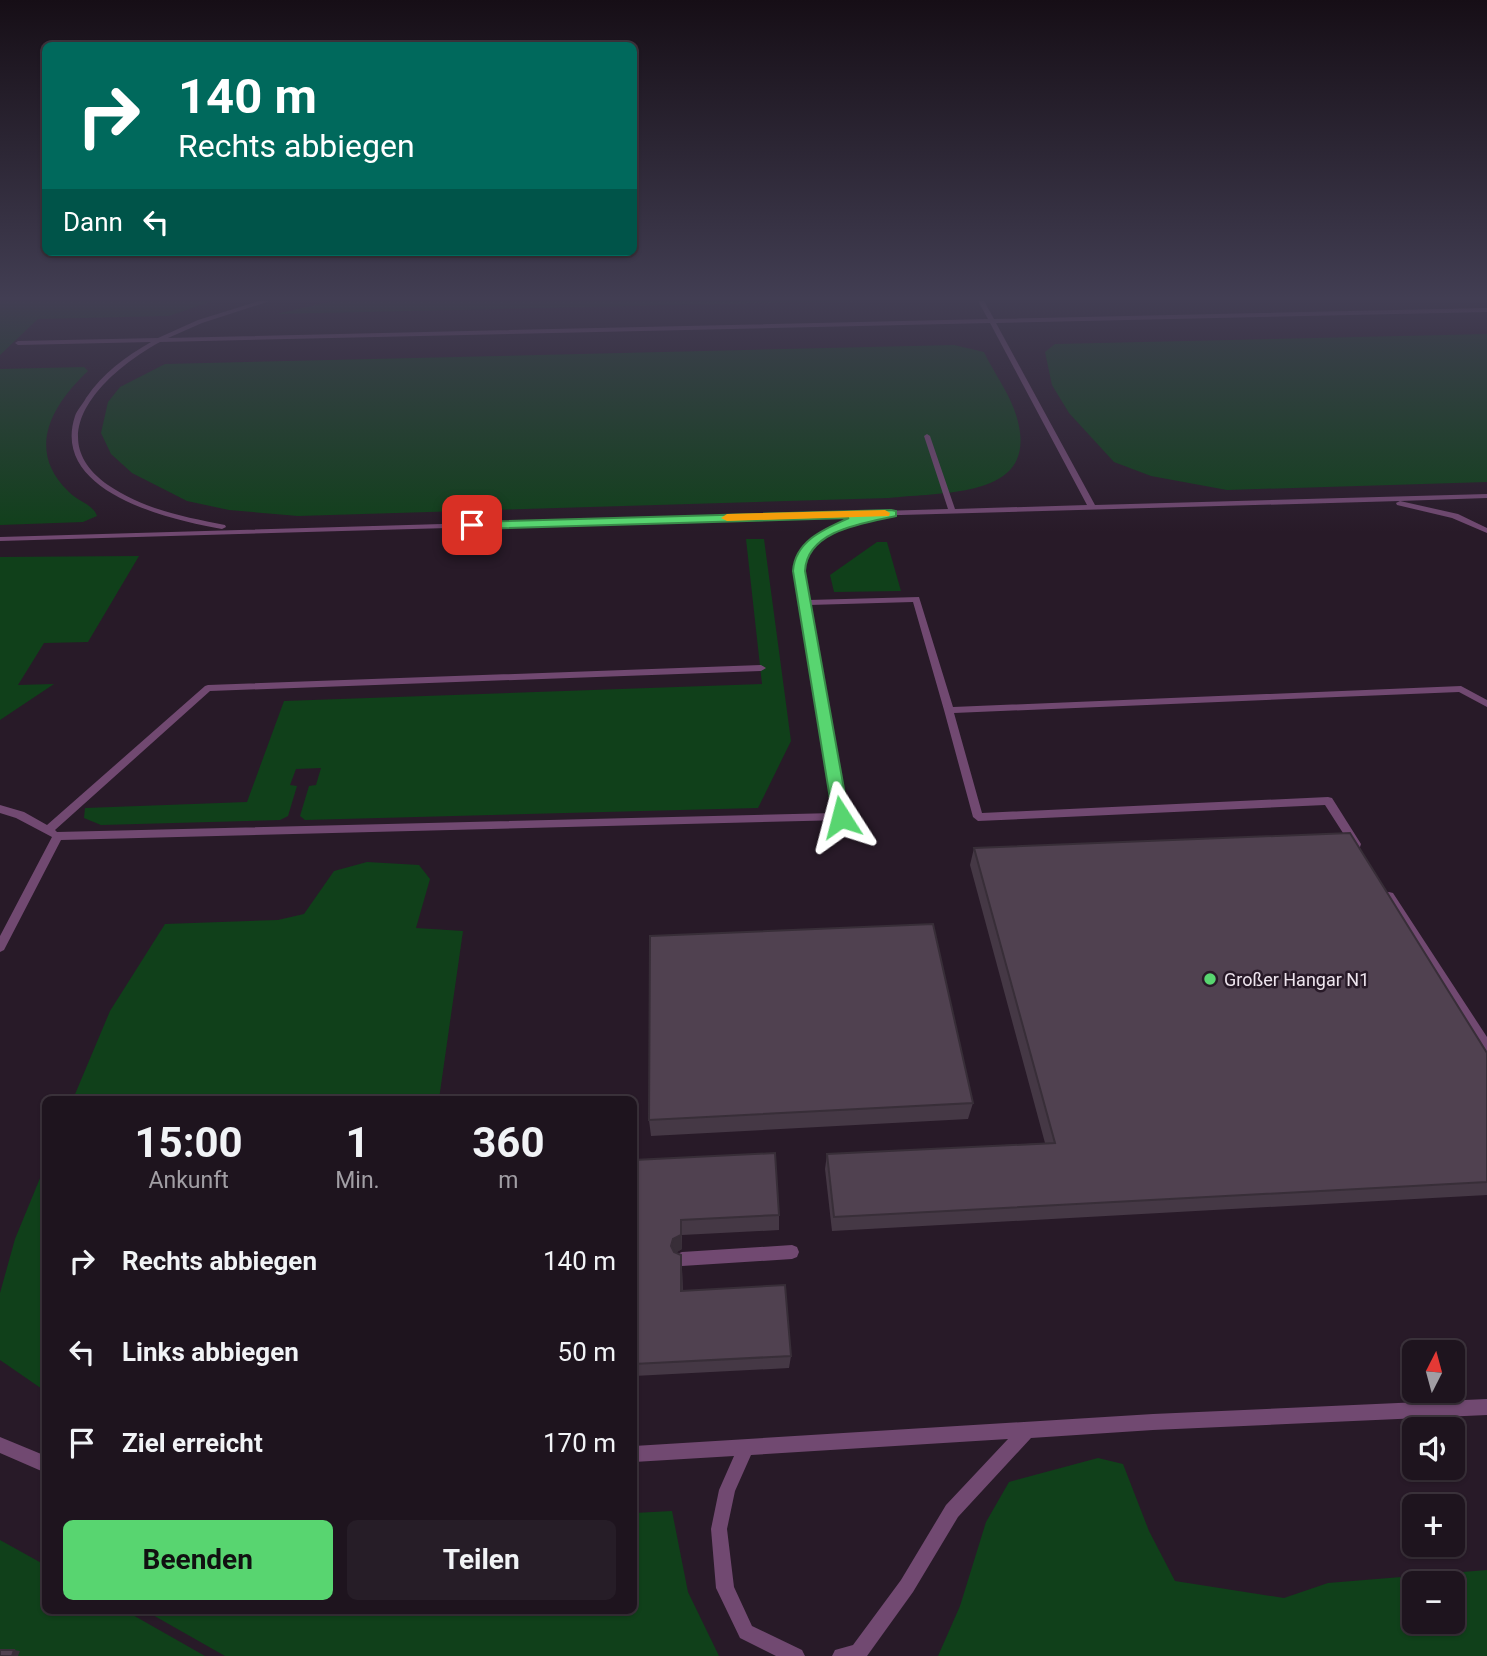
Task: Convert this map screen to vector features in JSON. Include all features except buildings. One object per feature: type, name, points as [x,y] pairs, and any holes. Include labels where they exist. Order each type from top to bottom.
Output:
[{"type":"lane","points":[[105,378],[86,401],[74,433],[81,462],[111,492],[152,511],[204,525],[270,531]]},
{"type":"lane","points":[[1023,378],[1092,507]]},
{"type":"lane","points":[[927,436],[952,512]]},
{"type":"lane","points":[[0,539],[1487,496]]},
{"type":"lane","points":[[1365,499],[1440,512],[1487,531]]},
{"type":"lane","points":[[0,809],[20,815],[53,833],[841,817],[799,571],[800,558],[807,547],[854,520],[891,513]]},
{"type":"lane","points":[[805,603],[916,598],[978,817],[1328,801],[1366,860]]},
{"type":"lane","points":[[0,947],[53,833],[208,688],[761,668]]},
{"type":"lane","points":[[949,710],[1461,689],[1487,704]]},
{"type":"lane","points":[[1381,883],[1487,1048]]},
{"type":"lane","points":[[682,1259],[792,1252]]},
{"type":"lane","points":[[637,1454],[1027,1430],[1487,1407]]},
{"type":"lane","points":[[841,1656],[858,1653],[907,1586],[952,1511],[1027,1430]]},
{"type":"lane","points":[[0,1445],[42,1463]]},
{"type":"lane","points":[[746,1447],[727,1489],[719,1529],[725,1588],[746,1632],[796,1656]]},
{"type":"green space","points":[[0,378],[81,378],[55,413],[48,428],[46,444],[48,460],[56,476],[72,495],[92,508],[97,516],[83,522],[0,525]]},
{"type":"green space","points":[[137,378],[998,378],[1014,409],[1021,438],[1017,460],[1005,475],[986,485],[938,494],[889,498],[298,516],[229,510],[187,501],[132,473],[111,454],[101,433],[108,402],[120,387]]},
{"type":"green space","points":[[1051,378],[1487,378],[1487,482],[1227,490],[1151,476],[1114,462],[1069,413]]},
{"type":"green space","points":[[746,539],[764,539],[791,741],[758,808],[305,820],[300,816],[309,786],[316,785],[321,768],[296,769],[290,785],[297,786],[288,816],[280,820],[101,825],[84,818],[85,808],[247,802],[284,701],[762,684]]},
{"type":"green space","points":[[877,542],[887,542],[901,591],[834,592],[830,575]]},
{"type":"green space","points":[[139,556],[88,642],[44,643],[18,685],[54,684],[0,720],[0,557]]},
{"type":"green space","points":[[367,862],[419,865],[430,879],[416,928],[463,931],[439,1096],[74,1096],[110,1011],[165,924],[278,920],[304,914],[334,871]]},
{"type":"green space","points":[[42,1173],[42,1389],[0,1360],[0,1293],[15,1239]]},
{"type":"green space","points":[[1098,1458],[1123,1464],[1149,1531],[1175,1581],[1284,1598],[1328,1583],[1402,1577],[1402,1634],[1465,1634],[1465,1572],[1487,1570],[1487,1656],[938,1656],[960,1606],[986,1522],[1009,1482]]},
{"type":"green space","points":[[672,1511],[688,1592],[719,1656],[225,1656],[151,1614],[637,1614],[637,1513]]},
{"type":"green space","points":[[0,1540],[42,1563],[42,1614],[131,1614],[205,1656],[0,1656]]},
{"type":"slow traffic","points":[[727,518],[885,513]]},
{"type":"place","name":"Großer Hangar N1","points":[[1210,979]]},
{"type":"route","points":[[472,525],[891,513],[854,520],[835,528],[807,547],[800,558],[799,571],[841,817]]}]
